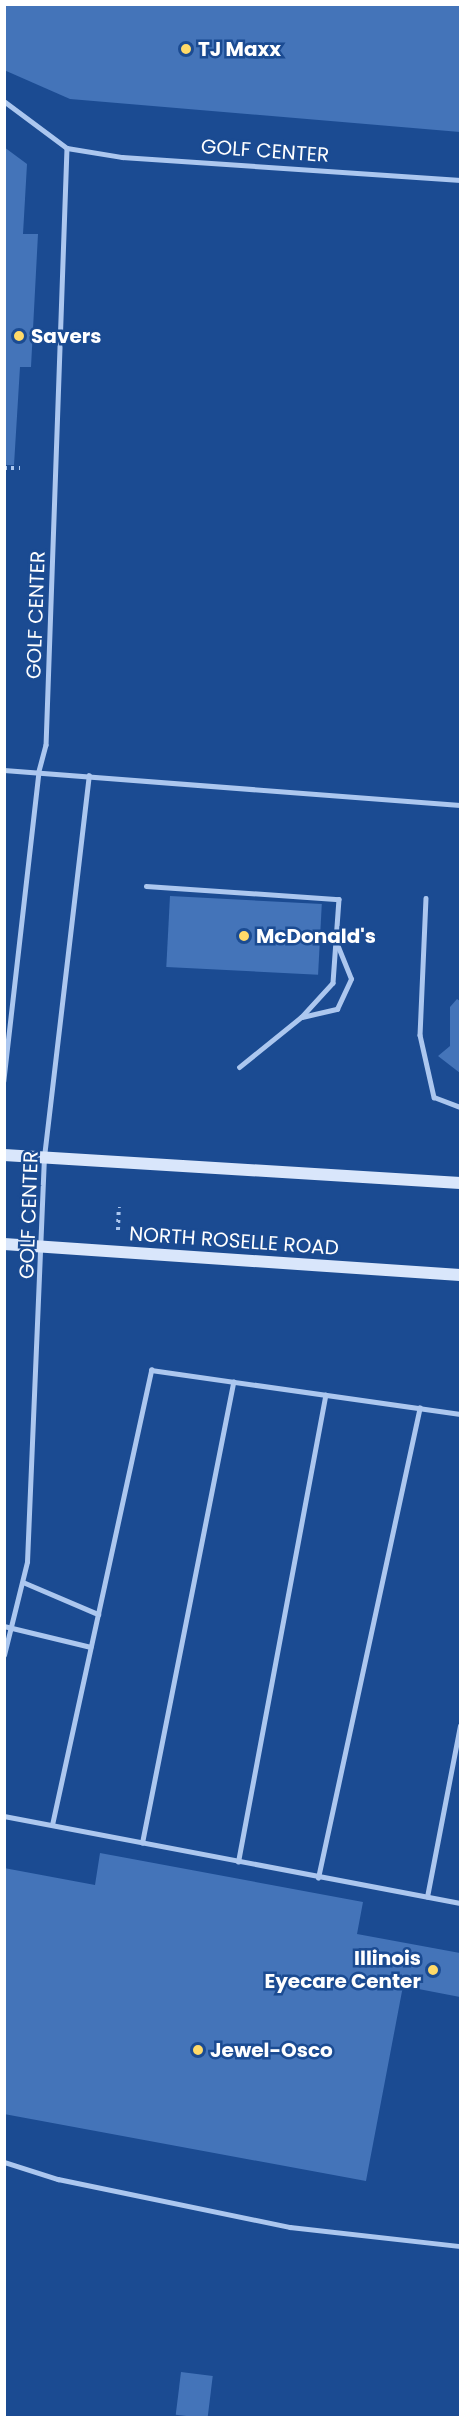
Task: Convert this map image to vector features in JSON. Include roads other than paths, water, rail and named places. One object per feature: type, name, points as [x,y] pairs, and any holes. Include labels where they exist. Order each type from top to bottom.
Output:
[{"type":"main road","points":[[4,1155],[460,1183]]},
{"type":"main road","name":"NORTH ROSELLE ROAD","points":[[4,1244],[460,1275]]},
{"type":"lane","name":"GOLF CENTER","points":[[4,101],[68,148],[122,156],[460,180]]},
{"type":"lane","name":"GOLF CENTER","points":[[4,1081],[39,772],[46,746],[68,148]]},
{"type":"lane","points":[[4,770],[460,805]]},
{"type":"lane","name":"GOLF CENTER","points":[[4,1655],[27,1562],[42,1248],[44,1157],[89,776]]},
{"type":"lane","points":[[146,886],[339,898],[333,983],[302,1017],[240,1067]]},
{"type":"lane","points":[[426,898],[420,1035],[434,1097],[460,1107]]},
{"type":"lane","points":[[302,1017],[337,1009],[351,979],[336,940]]},
{"type":"lane","points":[[52,1825],[151,1370],[460,1414]]},
{"type":"lane","points":[[142,1843],[233,1382]]},
{"type":"lane","points":[[238,1862],[325,1395]]},
{"type":"lane","points":[[318,1878],[420,1408]]},
{"type":"lane","points":[[22,1582],[98,1614]]},
{"type":"lane","points":[[4,1626],[91,1647]]},
{"type":"lane","points":[[427,1898],[460,1726]]},
{"type":"lane","points":[[4,1816],[318,1878],[460,1903]]},
{"type":"lane","points":[[4,2162],[58,2179],[291,2227],[460,2246]]},
{"type":"place","name":"TJ Maxx","points":[[186,49]]},
{"type":"place","name":"Savers","points":[[19,336]]},
{"type":"place","name":"McDonald's","points":[[244,936]]},
{"type":"place","name":"Illinois Eyecare Center","points":[[433,1970]]},
{"type":"place","name":"Jewel-Osco","points":[[198,2050]]}]
